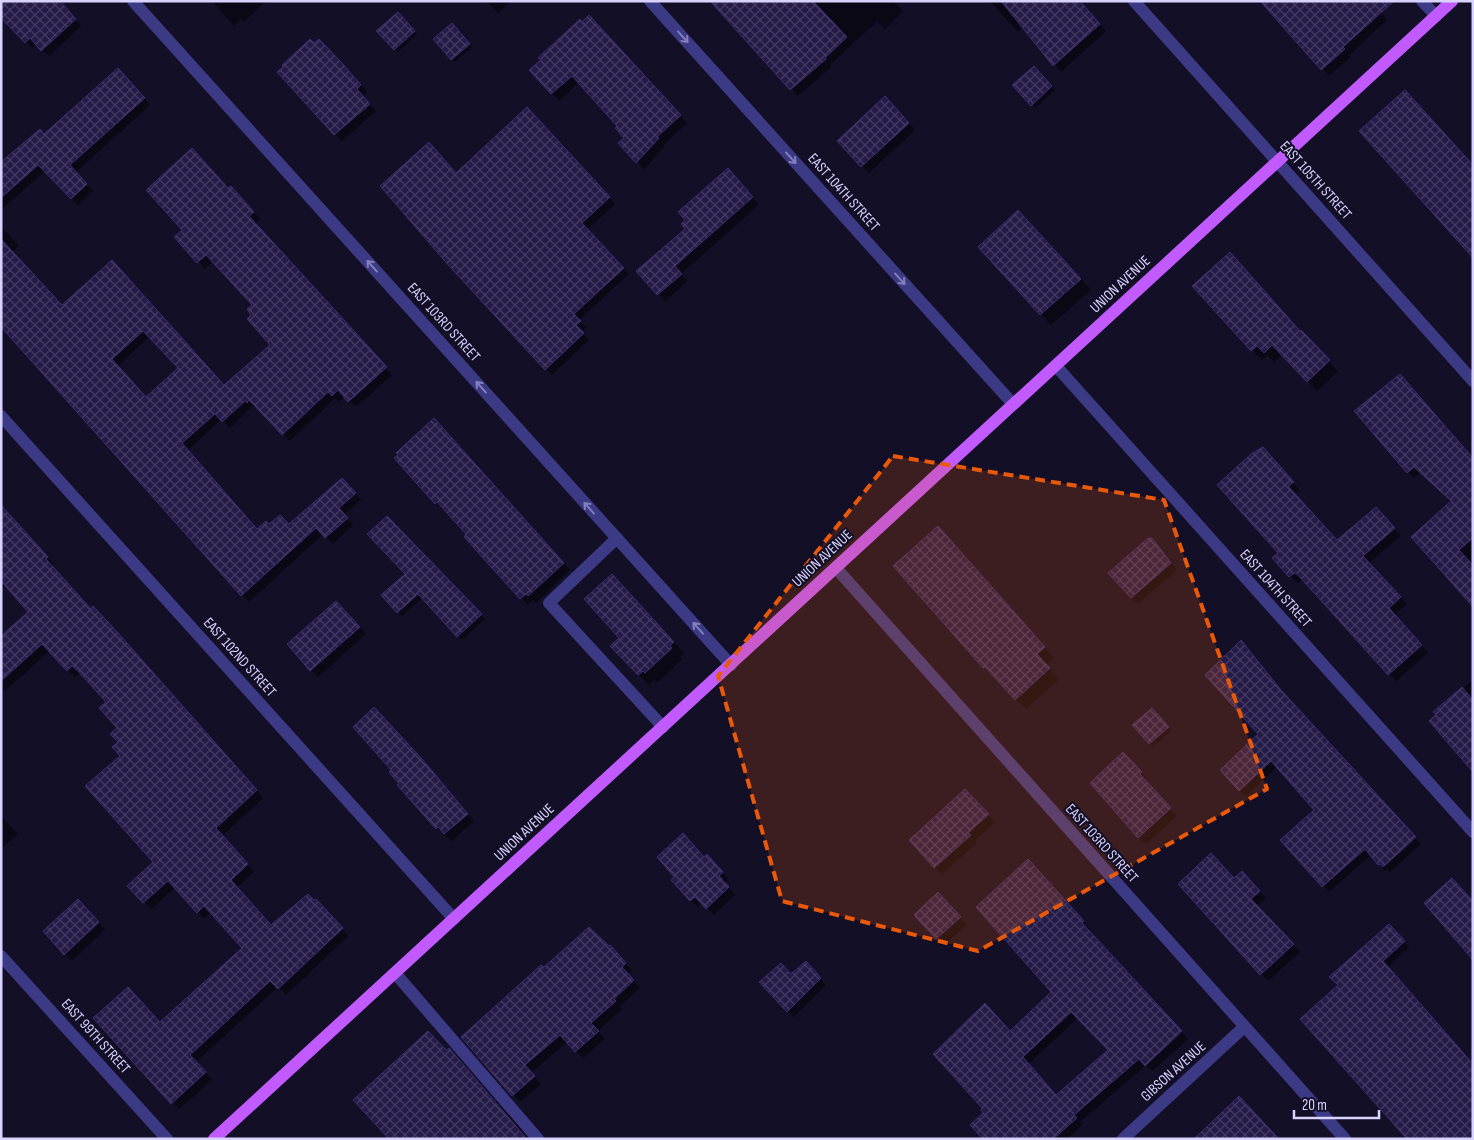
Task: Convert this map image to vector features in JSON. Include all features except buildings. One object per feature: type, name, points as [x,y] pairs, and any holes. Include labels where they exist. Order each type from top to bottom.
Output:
[{"type":"main road","name":"UNION AVENUE","points":[[214,1139],[1452,1]]},
{"type":"street","name":"EAST 103RD STREET","points":[[134,1],[731,664]]},
{"type":"street","name":"EAST 104TH STREET","points":[[650,1],[1013,404]]},
{"type":"street","name":"EAST 105TH STREET","points":[[1134,1],[1473,381]]},
{"type":"street","points":[[1422,1],[1436,16]]},
{"type":"street","name":"EAST 104TH STREET","points":[[1056,366],[1473,832]]},
{"type":"street","name":"EAST 102ND STREET","points":[[1,416],[454,919]]},
{"type":"street","points":[[617,538],[549,603],[663,727]]},
{"type":"street","name":"EAST 103RD STREET","points":[[836,568],[1244,1028],[1345,1139]]},
{"type":"street","name":"EAST 99TH STREET","points":[[1,956],[167,1139]]},
{"type":"street","points":[[395,973],[538,1139]]},
{"type":"street","name":"GIBSON AVENUE","points":[[1123,1139],[1244,1028]]},
{"type":"highlighted area","points":[[893,456],[1164,500],[1267,789],[978,951],[782,901],[718,676]]}]
